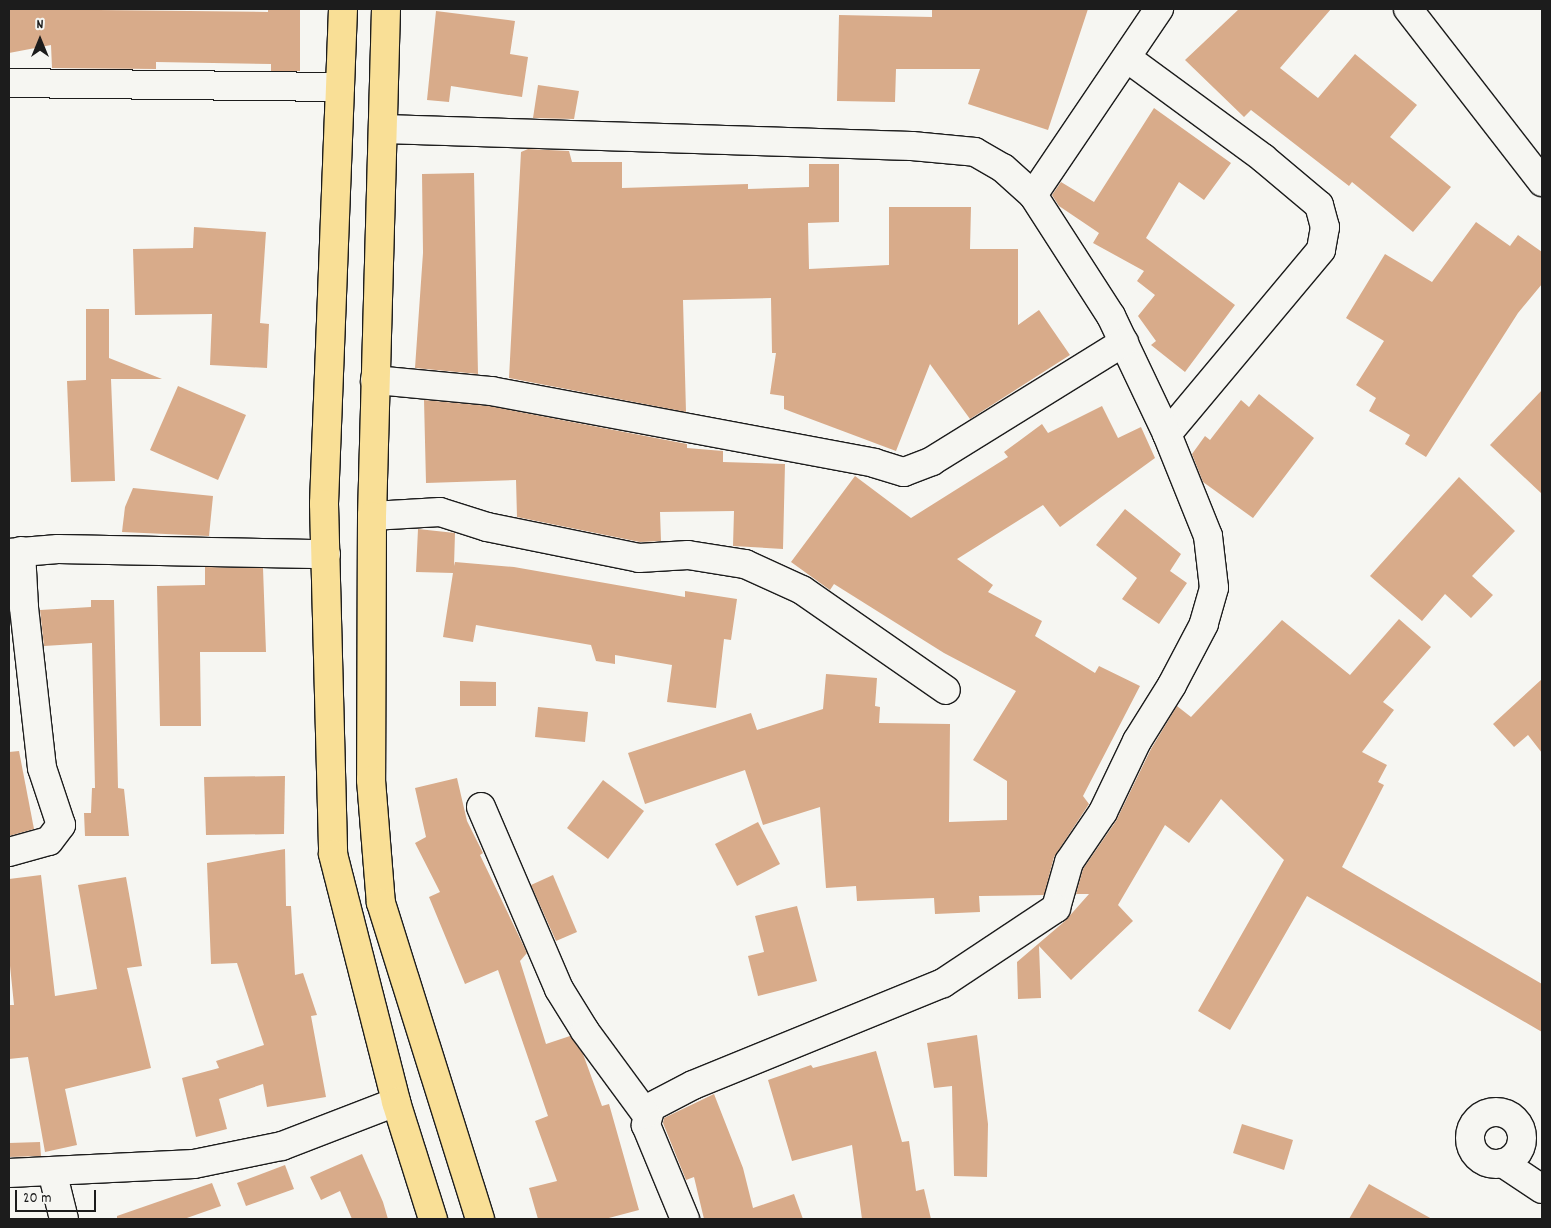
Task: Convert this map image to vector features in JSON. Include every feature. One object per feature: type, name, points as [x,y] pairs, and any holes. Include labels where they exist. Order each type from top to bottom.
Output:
[{"type":"main road","points":[[343,9],[324,494],[333,854],[396,1102],[433,1219]]},
{"type":"main road","points":[[386,9],[372,516],[371,780],[381,903],[480,1219]]},
{"type":"street","points":[[1034,195],[1159,9]]},
{"type":"street","points":[[1408,9],[1542,182]]},
{"type":"street","points":[[1127,58],[1263,158],[1319,204],[1325,227],[1321,250],[1167,434]]},
{"type":"street","points":[[9,83],[340,88]]},
{"type":"street","points":[[384,129],[912,146],[975,152],[1003,168],[1034,195],[1111,316],[1167,434],[1208,536],[1214,588],[1204,624],[1172,686],[1137,741],[1103,812],[1069,862],[1056,908],[943,983],[670,1095],[646,1114]]},
{"type":"street","points":[[376,380],[491,391],[874,464],[904,472],[932,461],[1124,342]]},
{"type":"street","points":[[372,516],[440,512],[496,530],[640,558],[688,555],[745,564],[802,590],[946,690]]},
{"type":"street","points":[[9,852],[49,841],[62,825],[42,768],[24,607],[15,552],[326,554]]},
{"type":"street","points":[[481,807],[559,989],[585,1031],[646,1114],[652,1144],[685,1219]]},
{"type":"street","points":[[9,1173],[194,1164],[282,1146],[396,1102]]},
{"type":"street","points":[[1542,1139],[1500,1111],[1477,1118],[1471,1128],[1468,1139],[1480,1160],[1503,1163],[1542,1189]]},
{"type":"street","points":[[1503,1163],[1521,1148],[1519,1124]]},
{"type":"street","points":[[52,1171],[64,1219]]},
{"type":"building","points":[[9,9],[268,12],[268,9],[300,9],[300,71],[271,71],[271,64],[156,62],[156,69],[52,68],[51,45],[9,53]]},
{"type":"building","points":[[932,9],[1088,9],[1048,130],[968,104],[980,69],[896,69],[895,102],[837,101],[839,15],[932,17]]},
{"type":"building","points":[[1239,9],[1331,9],[1280,68],[1318,98],[1355,54],[1417,105],[1390,137],[1451,187],[1413,232],[1352,182],[1349,186],[1251,110],[1244,117],[1185,60]]},
{"type":"building","points":[[436,11],[515,21],[510,54],[528,57],[522,97],[451,86],[449,102],[427,100]]},
{"type":"building","points":[[538,85],[579,91],[574,119],[533,118]]},
{"type":"building","points":[[1154,108],[1231,163],[1204,200],[1179,182],[1146,238],[1235,305],[1185,372],[1151,345],[1156,341],[1138,316],[1155,295],[1137,281],[1144,271],[1093,243],[1099,233],[1059,206],[1052,195],[1061,182],[1094,202]]},
{"type":"building","points":[[528,149],[569,151],[572,162],[622,162],[622,188],[748,184],[748,189],[809,187],[809,164],[839,164],[839,222],[808,223],[809,269],[889,265],[889,207],[971,207],[970,249],[1018,249],[1018,325],[1039,310],[1070,355],[970,419],[930,364],[896,451],[784,409],[784,396],[770,394],[776,353],[772,353],[771,298],[683,300],[686,412],[509,378],[521,152]]},
{"type":"building","points":[[474,173],[478,374],[415,368],[423,253],[422,174]]},
{"type":"building","points":[[1476,222],[1510,246],[1518,235],[1542,252],[1542,284],[1518,313],[1426,457],[1405,444],[1410,435],[1369,411],[1376,398],[1356,385],[1384,341],[1346,318],[1385,254],[1432,282]]},
{"type":"building","points":[[194,227],[266,232],[260,323],[269,324],[267,368],[210,365],[212,314],[135,315],[133,249],[193,248]]},
{"type":"building","points":[[86,309],[109,309],[109,358],[162,379],[111,379],[115,481],[71,482],[67,381],[86,380]]},
{"type":"building","points":[[178,386],[246,415],[218,480],[150,450]]},
{"type":"building","points":[[1542,390],[1542,494],[1490,445]]},
{"type":"building","points":[[1259,394],[1314,438],[1253,518],[1203,482],[1192,454],[1205,436],[1210,440],[1241,400],[1249,407]]},
{"type":"building","points":[[424,400],[489,406],[687,444],[687,448],[723,451],[723,462],[785,464],[783,549],[733,546],[734,511],[660,512],[661,541],[640,542],[517,517],[516,480],[426,483]]},
{"type":"building","points":[[1102,406],[1118,438],[1141,427],[1155,458],[1060,527],[1043,505],[957,559],[993,585],[988,592],[1042,621],[1035,636],[1095,673],[1099,666],[1140,686],[1083,796],[1089,804],[1054,857],[1044,895],[979,896],[980,912],[935,914],[934,898],[857,901],[856,886],[826,888],[820,807],[763,825],[745,770],[645,804],[628,753],[751,713],[757,730],[823,709],[826,674],[877,678],[875,706],[880,707],[879,723],[950,724],[949,822],[1007,820],[1007,781],[973,760],[1016,691],[944,653],[834,584],[830,590],[791,562],[855,476],[911,518],[1008,457],[1004,452],[1042,424],[1048,433]]},
{"type":"building","points":[[1459,477],[1515,531],[1472,576],[1493,595],[1471,618],[1445,594],[1422,621],[1370,576]]},
{"type":"building","points":[[133,488],[213,496],[209,536],[122,532],[125,507]]},
{"type":"building","points":[[1125,509],[1181,554],[1170,571],[1187,583],[1159,624],[1122,599],[1137,578],[1096,545]]},
{"type":"building","points":[[418,529],[455,533],[454,566],[455,562],[514,567],[685,597],[685,591],[737,599],[731,640],[724,639],[716,708],[667,702],[672,665],[615,655],[615,664],[596,661],[591,645],[476,625],[473,642],[443,637],[453,573],[416,572]]},
{"type":"building","points":[[205,567],[263,568],[266,652],[200,652],[201,726],[160,726],[157,586],[205,585]]},
{"type":"building","points":[[91,600],[114,600],[118,788],[124,789],[129,836],[85,836],[84,813],[91,813],[92,788],[95,788],[92,643],[44,646],[40,610],[91,607]]},
{"type":"building","points":[[1399,619],[1431,647],[1383,702],[1394,710],[1362,752],[1387,765],[1378,782],[1384,785],[1342,867],[1542,984],[1542,1032],[1307,896],[1230,1030],[1198,1011],[1284,860],[1221,799],[1189,843],[1165,825],[1118,905],[1133,921],[1071,980],[1039,946],[1041,998],[1018,999],[1017,962],[1065,921],[1089,894],[1076,894],[1083,869],[1116,821],[1151,749],[1177,706],[1191,717],[1282,620],[1350,675]]},
{"type":"building","points":[[1542,679],[1542,753],[1528,735],[1514,747],[1493,724]]},
{"type":"building","points":[[460,681],[496,682],[496,706],[460,706]]},
{"type":"building","points":[[538,707],[588,712],[585,742],[535,737]]},
{"type":"building","points":[[19,751],[34,829],[9,836],[9,752]]},
{"type":"building","points":[[285,776],[284,834],[206,835],[204,777]]},
{"type":"building","points":[[457,778],[467,821],[483,853],[480,855],[527,953],[520,961],[546,1044],[570,1036],[583,1054],[602,1106],[609,1104],[639,1210],[605,1219],[538,1219],[529,1188],[557,1181],[535,1121],[548,1116],[498,970],[465,984],[429,897],[440,892],[415,843],[426,837],[415,788]]},
{"type":"building","points":[[603,780],[644,811],[608,859],[567,828]]},
{"type":"building","points":[[758,822],[780,864],[737,886],[715,844]]},
{"type":"building","points":[[285,849],[286,906],[291,906],[295,975],[303,973],[317,1015],[311,1016],[326,1097],[267,1107],[263,1084],[219,1099],[227,1129],[196,1137],[182,1078],[219,1068],[216,1061],[264,1045],[237,963],[211,964],[207,863]]},
{"type":"building","points":[[41,875],[55,996],[97,989],[78,885],[126,877],[142,966],[127,968],[151,1068],[65,1089],[77,1145],[45,1152],[28,1057],[9,1059],[9,1005],[14,1005],[9,956],[9,879]]},
{"type":"building","points":[[553,875],[577,932],[556,941],[531,885]]},
{"type":"building","points":[[797,906],[817,981],[758,996],[748,956],[764,952],[755,916]]},
{"type":"building","points":[[977,1035],[988,1124],[987,1177],[954,1176],[952,1086],[934,1088],[927,1043]]},
{"type":"building","points":[[876,1051],[902,1142],[909,1141],[916,1191],[924,1189],[931,1219],[862,1219],[852,1145],[792,1161],[768,1080],[811,1065],[813,1068]]},
{"type":"building","points":[[714,1094],[743,1168],[753,1208],[794,1194],[803,1219],[704,1219],[694,1177],[686,1180],[663,1123],[664,1118]]},
{"type":"building","points":[[1242,1124],[1293,1140],[1284,1170],[1233,1153]]},
{"type":"building","points":[[40,1142],[41,1156],[9,1157],[9,1143]]},
{"type":"building","points":[[362,1154],[383,1202],[388,1219],[352,1219],[340,1191],[321,1200],[310,1177]]},
{"type":"building","points":[[285,1165],[294,1189],[246,1206],[237,1183]]},
{"type":"building","points":[[212,1183],[221,1206],[184,1219],[117,1219],[117,1216]]},
{"type":"building","points":[[1369,1184],[1432,1219],[1349,1219]]}]
